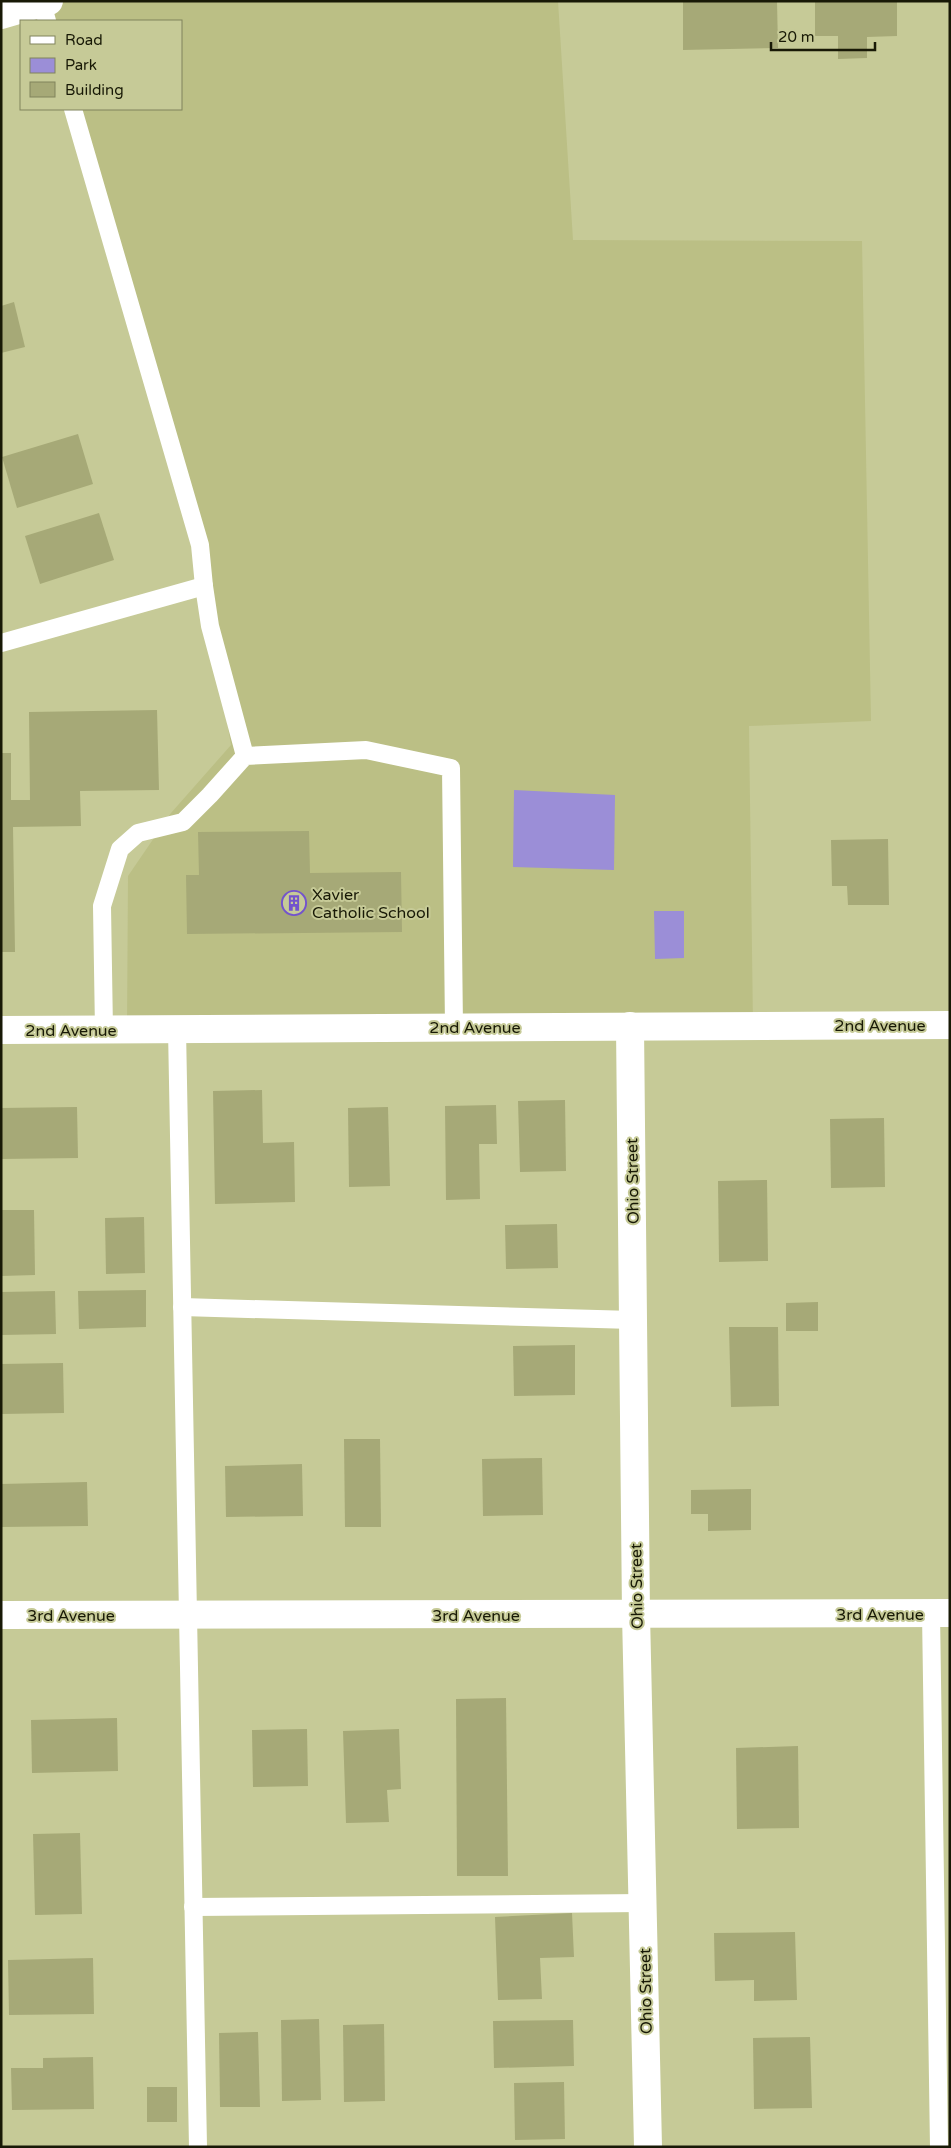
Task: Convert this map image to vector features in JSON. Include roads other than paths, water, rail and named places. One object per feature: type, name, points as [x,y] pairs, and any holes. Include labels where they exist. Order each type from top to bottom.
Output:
[{"type":"street","points":[[1,15],[45,7]]},
{"type":"street","name":"2nd Avenue","points":[[1,1030],[950,1025]]},
{"type":"street","name":"Ohio Street","points":[[630,1026],[636,1614],[648,2147]]},
{"type":"street","name":"3rd Avenue","points":[[1,1616],[940,1613]]},
{"type":"lane","points":[[73,110],[200,545],[210,626],[245,756]]},
{"type":"lane","points":[[1,643],[204,586]]},
{"type":"lane","points":[[104,1030],[102,906],[120,849],[138,833],[183,822],[245,756],[366,750],[451,768],[454,1027]]},
{"type":"lane","points":[[177,1029],[198,2147]]},
{"type":"lane","points":[[182,1307],[633,1320]]},
{"type":"lane","points":[[939,2147],[940,1613]]},
{"type":"lane","points":[[193,1907],[643,1903]]},
{"type":"place","name":"Xavier Catholic School","points":[[294,903]]}]
